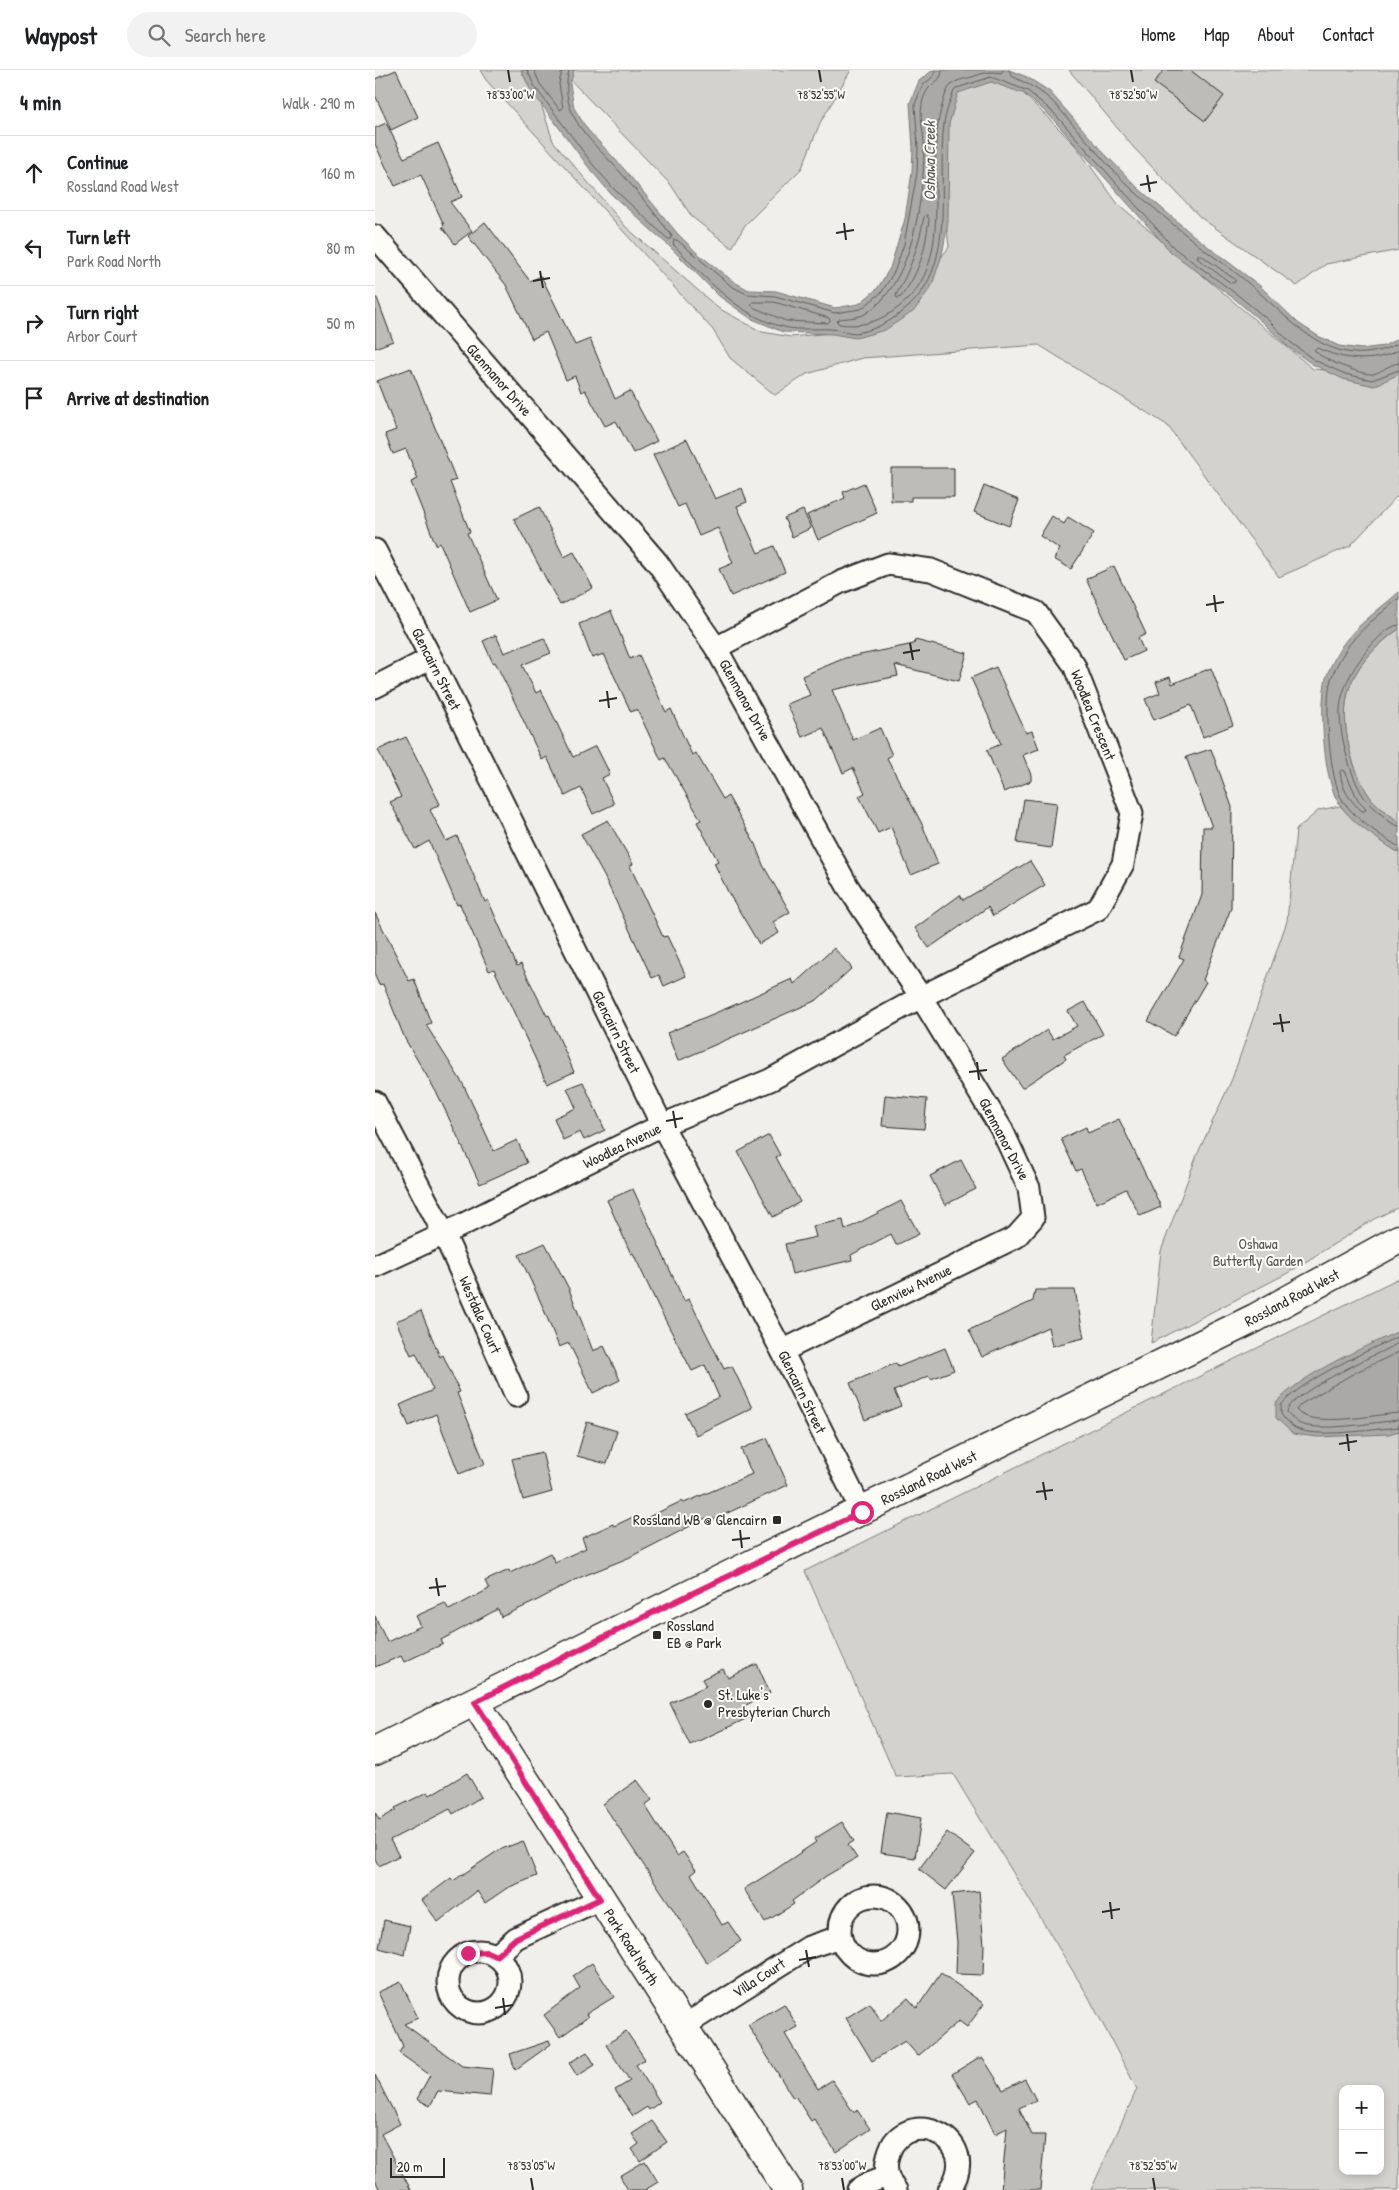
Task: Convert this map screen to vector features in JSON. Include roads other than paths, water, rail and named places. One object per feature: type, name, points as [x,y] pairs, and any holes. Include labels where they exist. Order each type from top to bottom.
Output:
[{"type":"main road","name":"Rossland Road West","points":[[375,1751],[664,1607],[862,1512],[1255,1318],[1399,1239]]},
{"type":"main road","name":"Park Road North","points":[[475,1702],[788,2190]]},
{"type":"street","name":"Glenmanor Drive","points":[[375,236],[657,562],[716,648],[848,887],[921,996],[1002,1130],[1029,1188],[1033,1218]]},
{"type":"street","name":"Glencairn Street","points":[[375,550],[431,658],[662,1125],[782,1351],[862,1512]]},
{"type":"street","name":"Woodlea Crescent","points":[[716,648],[841,582],[889,564],[931,570],[1036,612],[1074,665],[1132,813],[1123,864],[1098,909],[921,996]]},
{"type":"street","points":[[375,687],[431,658]]},
{"type":"street","name":"Woodlea Avenue","points":[[375,1266],[444,1234],[662,1125],[770,1080],[921,996]]},
{"type":"street","name":"Westdale Court","points":[[375,1102],[444,1234],[516,1396]]},
{"type":"street","name":"Glenview Avenue","points":[[782,1351],[1016,1237],[1033,1218]]},
{"type":"street","points":[[496,1956],[516,1938],[600,1899]]},
{"type":"street","name":"Villa Court","points":[[682,2027],[809,1946],[840,1937]]},
{"type":"street","points":[[858,2190],[871,2182],[892,2183],[886,2164],[888,2153],[894,2142],[913,2130],[925,2129],[937,2132],[954,2147],[959,2169],[955,2181],[949,2190]]},
{"type":"water","name":"Oshawa Creek","points":[[521,70],[574,70],[570,84],[574,108],[587,129],[624,169],[677,233],[696,252],[734,282],[749,290],[776,291],[835,308],[859,304],[877,289],[890,268],[905,219],[912,172],[913,148],[910,103],[919,81],[933,70],[1009,70],[1027,77],[1049,91],[1102,151],[1138,188],[1193,235],[1260,286],[1298,323],[1318,336],[1339,346],[1361,349],[1384,346],[1399,338],[1399,374],[1374,386],[1343,379],[1312,364],[1286,345],[1236,300],[1171,252],[1050,116],[1025,94],[991,82],[958,93],[949,124],[948,222],[942,255],[932,285],[914,311],[885,330],[856,338],[832,334],[783,332],[750,318],[719,296],[667,244],[611,194],[530,89]]},
{"type":"water","points":[[1399,592],[1399,629],[1378,646],[1360,667],[1351,683],[1345,710],[1347,740],[1361,782],[1371,798],[1399,822],[1399,853],[1367,832],[1352,819],[1340,805],[1334,794],[1326,762],[1323,706],[1326,678],[1341,647],[1360,625]]},
{"type":"water","points":[[1399,1331],[1399,1431],[1389,1434],[1318,1437],[1293,1434],[1276,1418],[1276,1403],[1302,1381],[1334,1362]]},
{"type":"place","name":"Rossland WB @ Glencairn","points":[[777,1520]]},
{"type":"place","name":"Rossland EB @ Park","points":[[657,1635]]},
{"type":"place","name":"St. Luke's Presbyterian Church","points":[[708,1704]]},
{"type":"park label","name":"Oshawa Butterfly Garden","points":[[1258,1252]]}]
